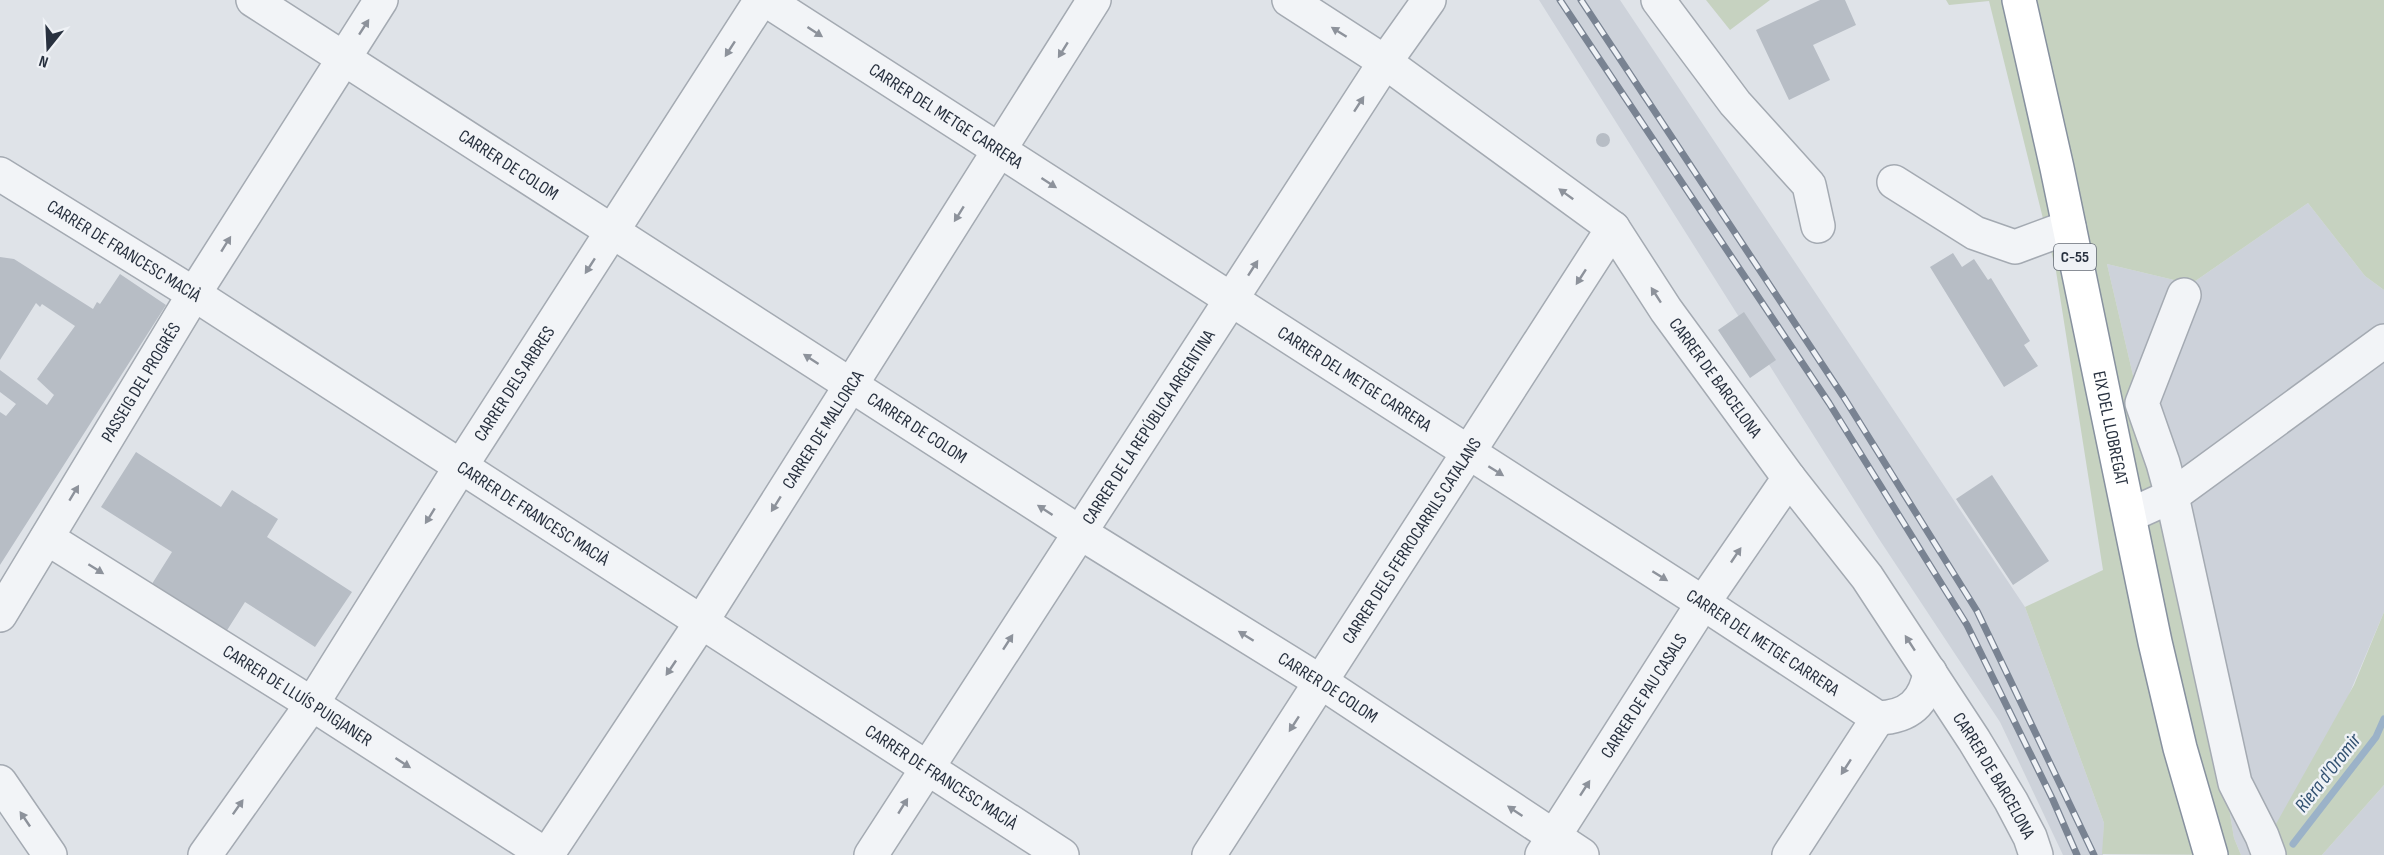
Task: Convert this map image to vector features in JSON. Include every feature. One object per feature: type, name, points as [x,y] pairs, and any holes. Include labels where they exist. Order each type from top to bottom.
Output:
[{"type":"highway","name":"EIX DEL LLOBREGAT","points":[[2019,0],[2165,684],[2211,855]]},
{"type":"street","name":"CARRER DE COLOM","points":[[253,0],[1079,532],[1321,682],[1548,846],[1582,855]]},
{"type":"street","name":"PASSEIG DEL PROGRÉS","points":[[0,615],[194,294],[381,0]]},
{"type":"street","name":"CARRER DEL METGE CARRERA","points":[[764,0],[1703,603],[1878,718]]},
{"type":"street","name":"CARRER DELS ARBRES","points":[[204,855],[312,704],[461,466],[764,0]]},
{"type":"street","name":"CARRER DE MALLORCA","points":[[546,855],[702,621],[1094,0]]},
{"type":"street","name":"CARRER DE BARCELONA","points":[[1289,0],[1386,62],[1613,228],[1666,310],[1789,478],[1868,577],[2011,801],[2030,837],[2036,855]]},
{"type":"street","name":"CARRER DE LA REPÚBLICA ARGENTINA","points":[[872,855],[1079,532],[1386,62],[1429,0]]},
{"type":"street","points":[[1658,0],[1735,103],[1809,185],[1818,226]]},
{"type":"street","name":"CARRER DE FRANCESC MACIÀ","points":[[0,174],[194,294],[1062,855]]},
{"type":"street","points":[[1894,182],[1975,233],[2015,247],[2069,227]]},
{"type":"street","name":"CARRER DELS FERROCARRILS CATALANS","points":[[1209,855],[1613,228]]},
{"type":"street","points":[[2184,295],[2142,403],[2172,496],[2235,783],[2269,855]]},
{"type":"street","points":[[2130,515],[2172,496],[2384,341]]},
{"type":"street","name":"CARRER DE PAU CASALS","points":[[1548,846],[1703,603],[1789,478]]},
{"type":"street","name":"CARRER DE LLUÍS PUIGJANER","points":[[47,538],[312,704],[546,855]]},
{"type":"street","points":[[1789,855],[1878,718],[1893,718],[1908,711],[1921,699],[1927,688],[1930,672]]},
{"type":"street","points":[[0,782],[50,855]]},
{"type":"shaded area","points":[[1539,0],[1620,0],[2025,607],[2104,823],[2103,855],[2063,855],[2000,722],[1879,539]]},
{"type":"shaded area","points":[[2308,203],[2365,276],[2384,290],[2384,612],[2281,855],[2241,855],[2234,838],[2216,731],[2107,264],[2191,284]]},
{"type":"shaded area","points":[[2384,785],[2384,855],[2322,855]]},
{"type":"green space","points":[[1706,0],[1770,0],[1730,30]]},
{"type":"green space","points":[[1946,0],[2384,0],[2384,290],[2365,276],[2308,203],[2191,284],[2107,264],[2216,731],[2234,838],[2241,855],[2102,854],[2104,823],[2025,607],[2103,570],[2056,271],[1989,1],[1949,5]]},
{"type":"green space","points":[[2384,612],[2384,785],[2322,855],[2281,855],[2272,831],[2354,685]]},
{"type":"building","points":[[1820,0],[1845,0],[1856,25],[1813,45],[1830,80],[1789,100],[1756,30]]},
{"type":"building","points":[[1603,133],[1608,135],[1610,140],[1608,145],[1603,147],[1598,145],[1596,140],[1598,135]]},
{"type":"building","points":[[1953,253],[1962,267],[1974,259],[1988,280],[1991,278],[2030,341],[2024,345],[2038,366],[2004,387],[1930,267]]},
{"type":"building","points":[[0,257],[14,259],[93,309],[97,302],[100,304],[120,274],[166,305],[0,565],[0,412],[6,416],[16,404],[0,392],[0,370],[47,405],[54,395],[37,379],[75,326],[42,304],[40,307],[36,303],[0,360]]},
{"type":"building","points":[[1744,312],[1776,360],[1750,378],[1718,330]]},
{"type":"building","points":[[136,452],[221,507],[232,490],[278,519],[267,537],[352,592],[315,647],[245,602],[224,635],[150,587],[172,552],[101,507]]},
{"type":"building","points":[[1992,475],[2049,561],[2013,585],[1956,499]]},
{"type":"waterway","name":"Riera d'Oromir","points":[[2293,844],[2376,737],[2384,719]]},
{"type":"railway","points":[[1560,0],[1829,403],[1967,625],[2053,800],[2077,855]]},
{"type":"railway","points":[[1581,0],[1843,396],[1977,611],[2094,855]]}]
